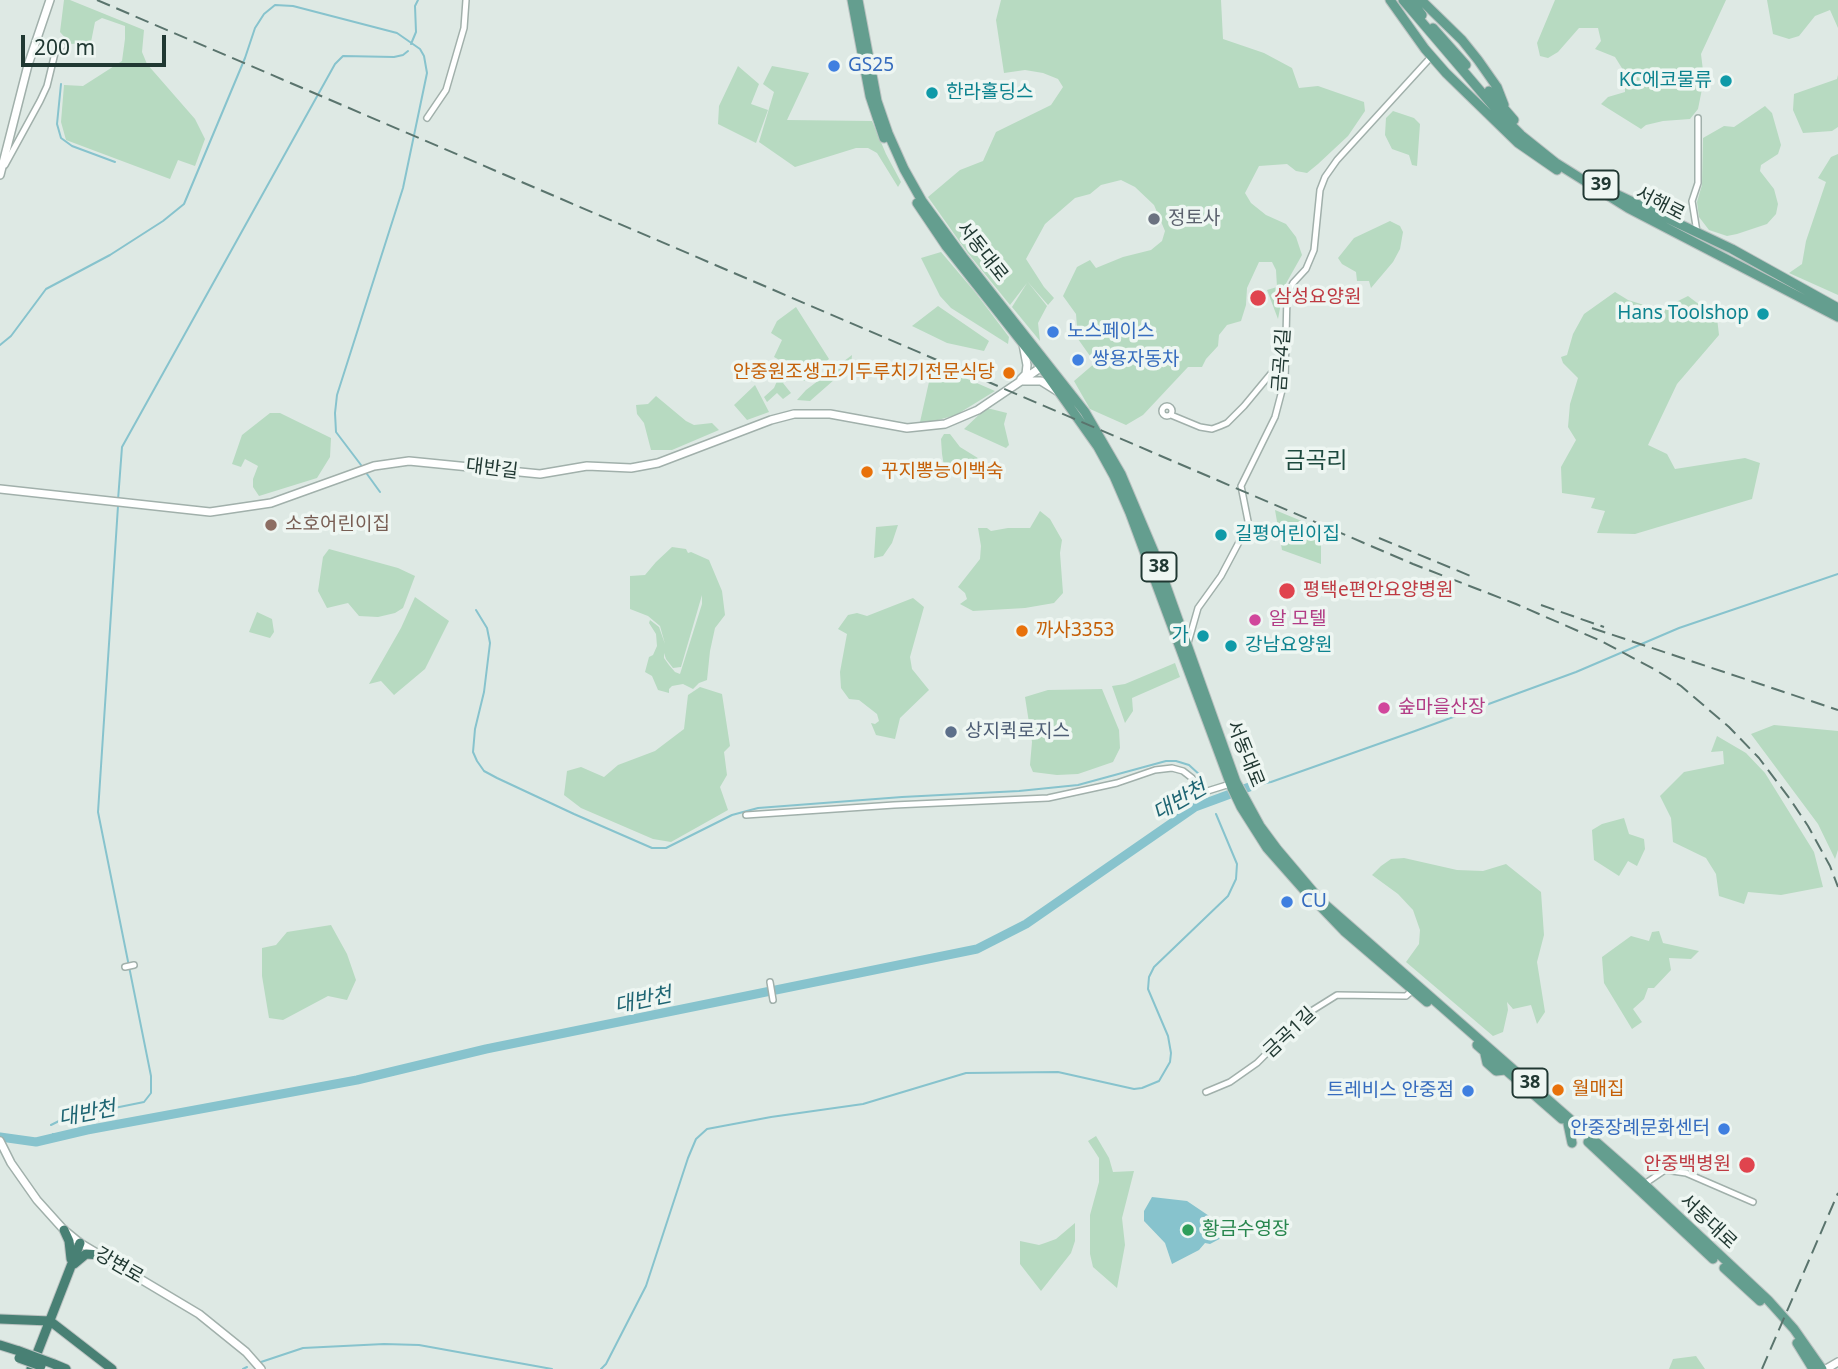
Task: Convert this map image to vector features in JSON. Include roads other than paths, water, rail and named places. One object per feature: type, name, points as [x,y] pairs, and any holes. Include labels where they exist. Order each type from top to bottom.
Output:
[{"type":"highway","points":[[64,1230],[71,1249],[71,1268]]},
{"type":"highway","points":[[31,1369],[80,1243]]},
{"type":"highway","points":[[71,1268],[78,1258],[86,1254],[100,1255]]},
{"type":"highway","points":[[0,1319],[50,1321],[113,1369]]},
{"type":"highway","points":[[0,1345],[51,1367],[66,1369]]},
{"type":"highway","points":[[0,1352],[19,1355]]},
{"type":"main road","name":"서동대로","points":[[852,0],[870,96],[894,162],[912,196],[946,246],[1023,344],[1085,412],[1121,474],[1154,551],[1236,790]]},
{"type":"main road","name":"서동대로","points":[[858,0],[877,101],[904,169],[940,226],[1043,365],[1084,425],[1114,476],[1236,790],[1260,826],[1321,901],[1504,1070],[1641,1187],[1785,1325],[1812,1369]]},
{"type":"main road","points":[[1390,0],[1432,57],[1494,120],[1536,156],[1587,189],[1605,195]]},
{"type":"main road","name":"서해로","points":[[1403,0],[1500,114],[1556,163],[1605,195],[1838,317]]},
{"type":"main road","name":"서해로","points":[[1411,0],[1524,132],[1563,162],[1616,194],[1732,249],[1838,308]]},
{"type":"main road","points":[[1422,0],[1456,37],[1462,40],[1497,87],[1505,110]]},
{"type":"main road","name":"서동대로","points":[[1415,987],[1780,1312],[1824,1369]]},
{"type":"main road","points":[[1568,1124],[1572,1143]]},
{"type":"street","points":[[1,172],[28,65],[50,0]]},
{"type":"street","points":[[427,118],[444,95],[464,28],[466,0]]},
{"type":"street","points":[[1,172],[40,101],[47,86],[55,53],[62,46]]},
{"type":"street","name":"금곡4길","points":[[1186,646],[1193,632],[1198,608],[1221,576],[1247,527],[1241,486],[1275,417],[1285,379],[1287,295],[1311,258],[1320,190],[1325,177],[1337,160],[1432,57]]},
{"type":"street","name":"서해로","points":[[1697,232],[1692,201],[1698,183],[1698,118]]},
{"type":"street","points":[[1022,380],[1027,365],[1023,344]]},
{"type":"street","points":[[1171,415],[1212,429],[1227,423],[1278,365],[1285,361]]},
{"type":"street","name":"대반길","points":[[0,489],[211,512],[271,503],[374,466],[409,461],[541,474],[587,466],[631,468],[657,463],[794,414],[830,414],[915,428],[945,424],[978,410],[1001,391],[1043,365]]},
{"type":"street","points":[[1022,380],[1041,381],[1061,394]]},
{"type":"street","points":[[746,815],[881,805],[1048,798],[1172,768],[1183,771],[1192,778],[1201,793],[1236,790]]},
{"type":"street","points":[[770,982],[773,1000]]},
{"type":"street","name":"금곡1길","points":[[1206,1092],[1230,1082],[1257,1063],[1295,1025],[1337,995],[1406,996],[1415,987]]},
{"type":"street","name":"강변로","points":[[1,1144],[37,1200],[64,1230],[80,1243],[199,1314],[246,1352],[261,1369]]},
{"type":"street","points":[[1641,1187],[1665,1170],[1686,1173],[1753,1202]]},
{"type":"street","points":[[1824,1369],[1838,1362]]},
{"type":"water","name":"황금수영장","points":[[1152,1197],[1187,1201],[1221,1224],[1225,1236],[1210,1244],[1205,1243],[1199,1250],[1172,1264],[1165,1243],[1144,1221],[1144,1211]]},
{"type":"waterway","points":[[411,44],[416,32],[415,6],[418,0]]},
{"type":"waterway","points":[[0,345],[11,336],[46,289],[110,255],[184,204],[255,28],[264,14],[275,5],[293,6],[397,33],[420,49],[427,73],[403,188],[337,395],[336,432],[361,465]]},
{"type":"waterway","points":[[118,500],[122,447],[335,64],[343,56],[394,57],[408,51]]},
{"type":"waterway","points":[[61,84],[57,124],[61,138],[72,146],[115,162]]},
{"type":"waterway","points":[[367,474],[380,492]]},
{"type":"waterway","points":[[51,1125],[65,1118],[144,1102],[151,1093],[151,1076],[98,812],[118,506]]},
{"type":"waterway","points":[[1252,786],[1271,782],[1415,731],[1576,672],[1679,628],[1838,574]]},
{"type":"waterway","points":[[476,610],[487,628],[490,643],[473,752],[484,771],[652,848],[666,848],[732,815],[758,808],[1078,785],[1166,761],[1189,765],[1201,776],[1206,786]]},
{"type":"waterway","name":"대반천","points":[[0,1137],[36,1142],[87,1130],[357,1080],[486,1049],[977,949],[1026,924],[1195,807],[1252,786]]},
{"type":"waterway","points":[[601,1369],[646,1286],[688,1158],[696,1139],[707,1129],[863,1104],[966,1073],[1058,1072],[1134,1089],[1159,1081],[1170,1062],[1171,1053],[1168,1036],[1148,989],[1149,977],[1154,967],[1228,896],[1236,879],[1237,864],[1216,814]]},
{"type":"waterway","name":"대반천","points":[[53,1134],[54,1138]]},
{"type":"waterway","points":[[261,1362],[303,1348],[384,1344],[419,1345],[552,1369]]},
{"type":"waterway","points":[[243,1369],[247,1367]]},
{"type":"railway","points":[[97,0],[1413,564],[1601,641],[1681,686],[1729,727],[1759,758],[1808,826],[1838,887]]},
{"type":"railway","points":[[1379,538],[1473,577]]},
{"type":"railway","points":[[1541,605],[1604,627]]},
{"type":"railway","points":[[1592,628],[1838,710]]},
{"type":"railway","points":[[1762,1369],[1838,1193]]},
{"type":"place","name":"GS25","points":[[834,66]]},
{"type":"place","name":"KC에코물류","points":[[1726,81]]},
{"type":"place","name":"한라홀딩스","points":[[932,93]]},
{"type":"place","name":"정토사","points":[[1154,219]]},
{"type":"place","name":"삼성요양원","points":[[1258,298]]},
{"type":"place","name":"Hans Toolshop","points":[[1763,314]]},
{"type":"place","name":"노스페이스","points":[[1053,332]]},
{"type":"place","name":"쌍용자동차","points":[[1078,360]]},
{"type":"place","name":"안중원조생고기두루치기전문식당","points":[[1009,373]]},
{"type":"place","name":"꾸지뽕능이백숙","points":[[867,472]]},
{"type":"place","name":"소호어린이집","points":[[271,525]]},
{"type":"place","name":"길평어린이집","points":[[1221,535]]},
{"type":"place","name":"평택e편안요양병원","points":[[1287,591]]},
{"type":"place","name":"알 모텔","points":[[1255,620]]},
{"type":"place","name":"까사3353","points":[[1022,631]]},
{"type":"place","name":"가","points":[[1203,636]]},
{"type":"place","name":"강남요양원","points":[[1231,646]]},
{"type":"place","name":"숲마을산장","points":[[1384,708]]},
{"type":"place","name":"상지퀵로지스","points":[[951,732]]},
{"type":"place","name":"CU","points":[[1287,902]]},
{"type":"place","name":"월매집","points":[[1558,1090]]},
{"type":"place","name":"트레비스 안중점","points":[[1468,1091]]},
{"type":"place","name":"안중장례문화센터","points":[[1724,1129]]},
{"type":"place","name":"안중백병원","points":[[1747,1165]]},
{"type":"place","name":"황금수영장","points":[[1188,1230]]},
{"type":"district","name":"금곡리","points":[[1316,461]]}]
